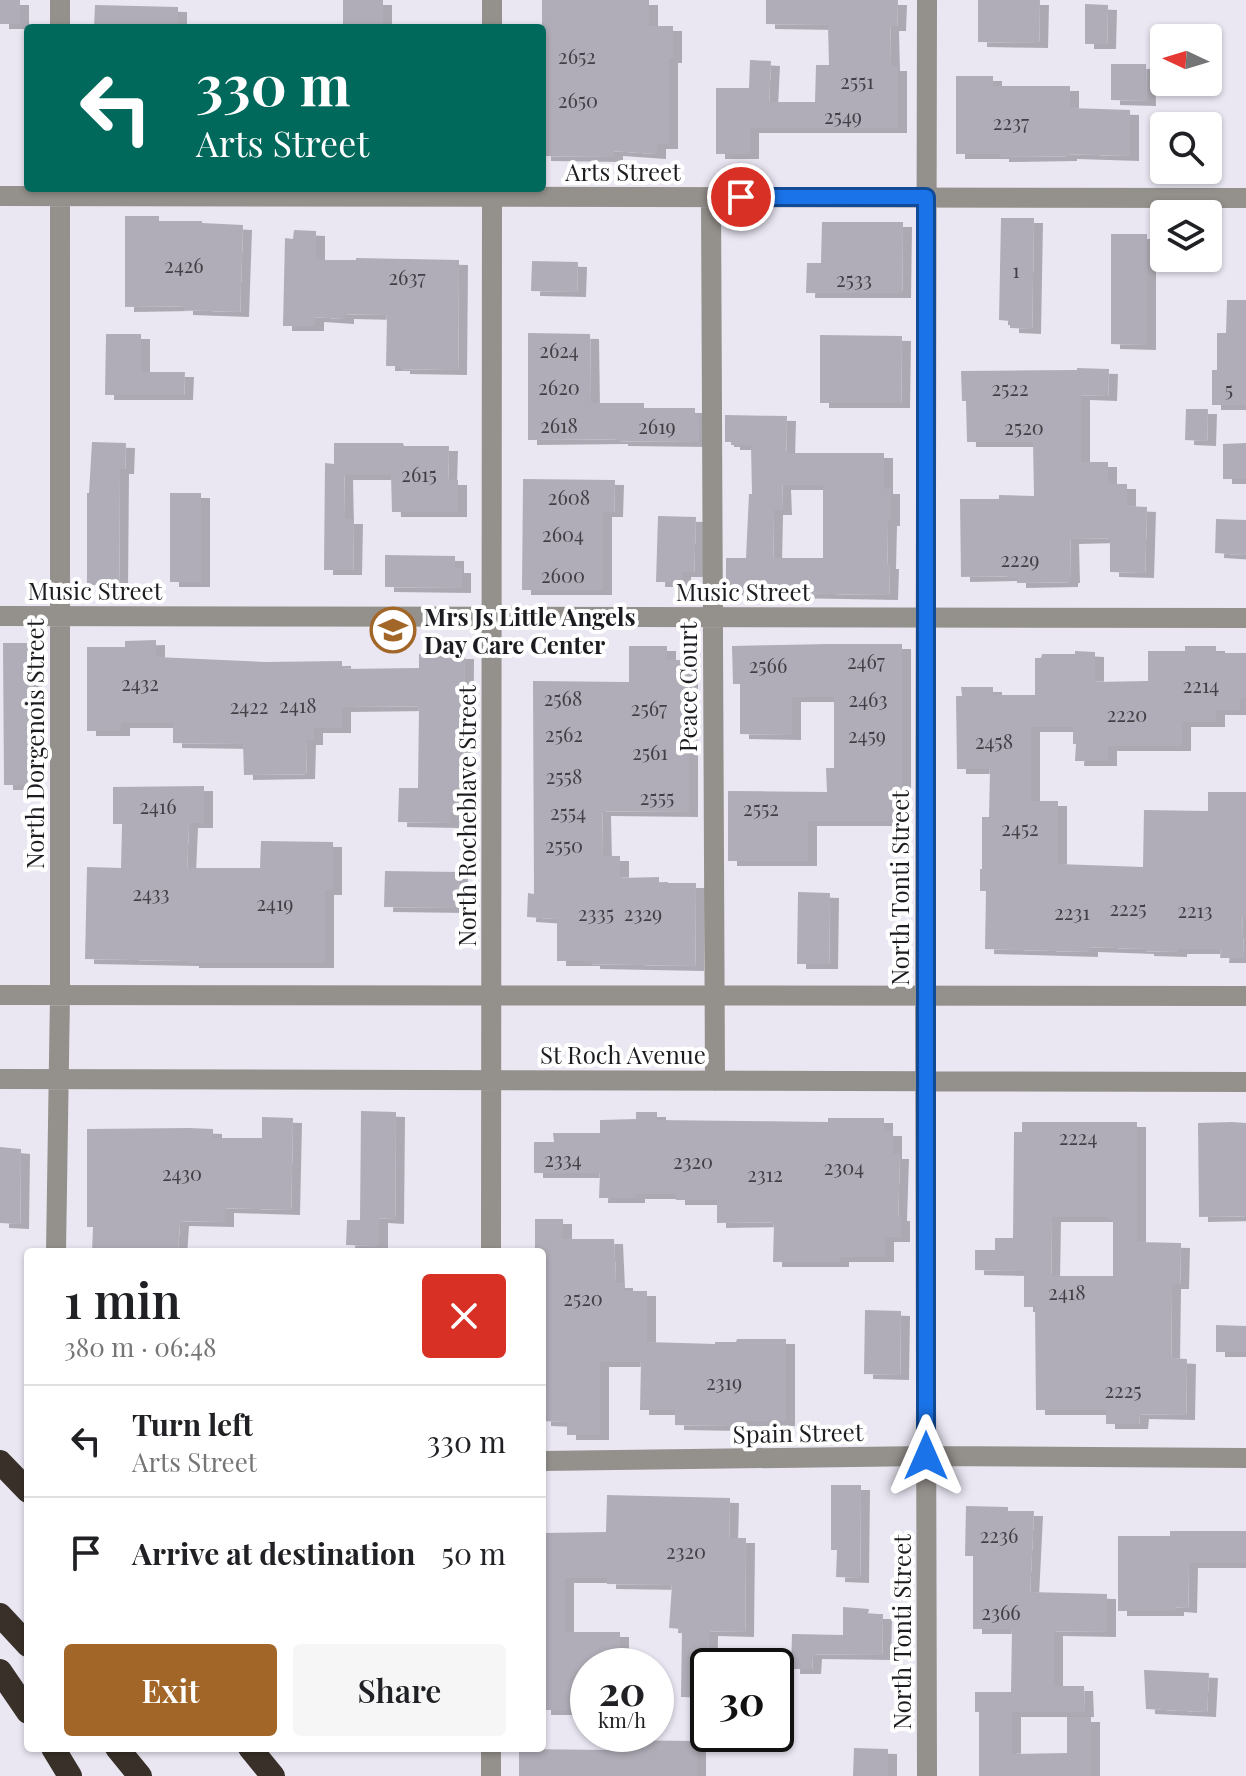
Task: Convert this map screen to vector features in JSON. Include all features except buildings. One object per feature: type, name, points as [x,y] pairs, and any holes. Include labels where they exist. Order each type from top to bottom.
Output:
[{"type":"highway","points":[[0,1462],[24,1487]]},
{"type":"highway","points":[[0,1615],[24,1641]]},
{"type":"highway","points":[[0,1671],[24,1706]]},
{"type":"highway","points":[[55,1752],[70,1776]]},
{"type":"highway","points":[[120,1752],[140,1776]]},
{"type":"highway","points":[[253,1752],[273,1776]]},
{"type":"street","points":[[60,0],[60,24]]},
{"type":"street","points":[[492,0],[492,24]]},
{"type":"street","name":"North Tonti Street","points":[[927,0],[927,1776]]},
{"type":"street","name":"Arts Street","points":[[0,196],[60,192],[492,192],[711,197],[1246,198]]},
{"type":"street","name":"North Dorgenois Street","points":[[56,1248],[60,1080],[60,192]]},
{"type":"street","name":"North Rocheblave Street","points":[[491,1248],[492,192]]},
{"type":"street","name":"Peace Court","points":[[711,197],[715,1081]]},
{"type":"street","name":"Music Street","points":[[0,616],[1246,618]]},
{"type":"street","points":[[0,995],[1246,996]]},
{"type":"street","name":"St Roch Avenue","points":[[0,1079],[1246,1082]]},
{"type":"street","name":"Spain Street","points":[[546,1461],[926,1456],[1246,1458]]},
{"type":"street","points":[[491,1752],[491,1776]]},
{"type":"place","name":"Mrs Js Little Angels Day Care Center","points":[[393,630]]},
{"type":"route","points":[[741,197],[926,197],[926,1456]]}]
